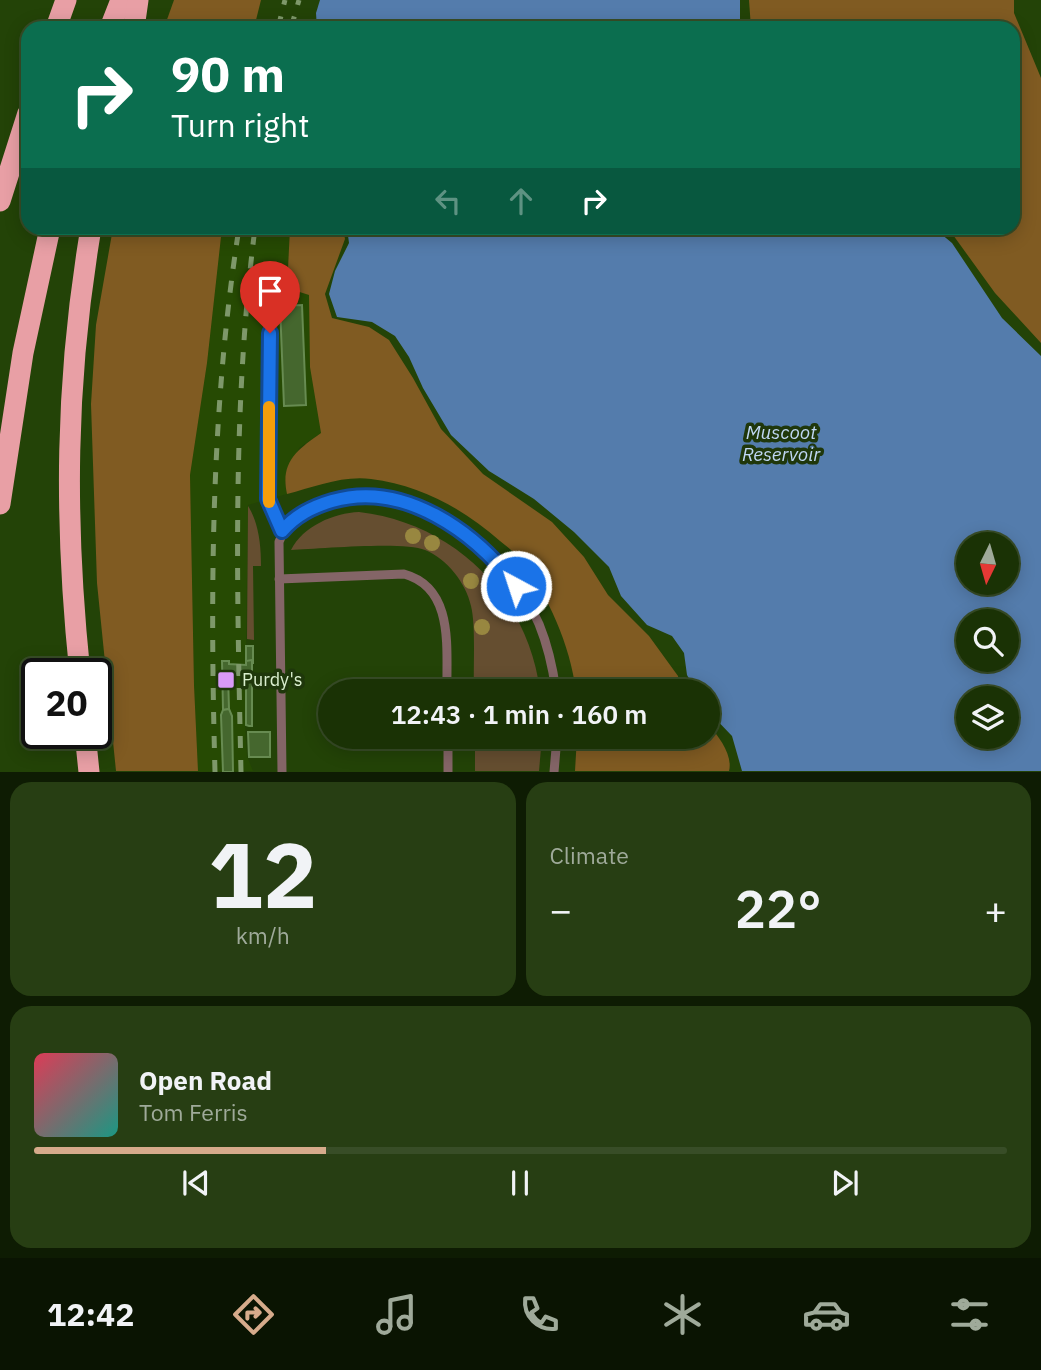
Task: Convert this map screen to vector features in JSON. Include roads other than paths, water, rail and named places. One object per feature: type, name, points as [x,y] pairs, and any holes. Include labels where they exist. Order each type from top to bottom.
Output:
[{"type":"highway","points":[[58,21],[66,0]]},
{"type":"highway","points":[[113,21],[121,0]]},
{"type":"highway","points":[[135,21],[138,0]]},
{"type":"highway","points":[[0,201],[3,180],[21,132]]},
{"type":"highway","points":[[0,504],[23,353],[48,235]]},
{"type":"highway","points":[[78,658],[72,602],[68,465],[77,326],[90,235]]},
{"type":"highway","points":[[87,749],[89,772]]},
{"type":"lane","points":[[270,305],[268,499],[282,531]]},
{"type":"lane","points":[[282,772],[278,552],[282,531],[292,520],[326,503],[357,495],[401,502],[427,511],[473,539],[491,556],[524,598],[538,624],[553,679]]},
{"type":"lane","points":[[279,579],[404,574],[425,583],[440,604],[444,618],[447,679]]},
{"type":"lane","points":[[448,749],[448,772]]},
{"type":"lane","points":[[554,772],[556,749]]},
{"type":"water","points":[[320,0],[740,0],[740,21],[317,21]]},
{"type":"water","name":"Muscoot Reservoir","points":[[348,235],[942,235],[952,243],[1002,318],[1041,356],[1041,771],[742,771],[732,736],[720,723],[720,679],[689,679],[684,653],[672,636],[647,625],[621,596],[609,567],[574,532],[534,499],[489,471],[451,435],[395,336],[372,322],[337,317],[329,294],[335,271],[349,243]]},
{"type":"railway","points":[[280,21],[285,0]]},
{"type":"railway","points":[[293,21],[299,0]]},
{"type":"railway","points":[[215,772],[215,499],[223,363],[238,235]]},
{"type":"railway","points":[[241,772],[239,431],[254,235]]},
{"type":"place","name":"Purdy's","points":[[226,680]]}]
